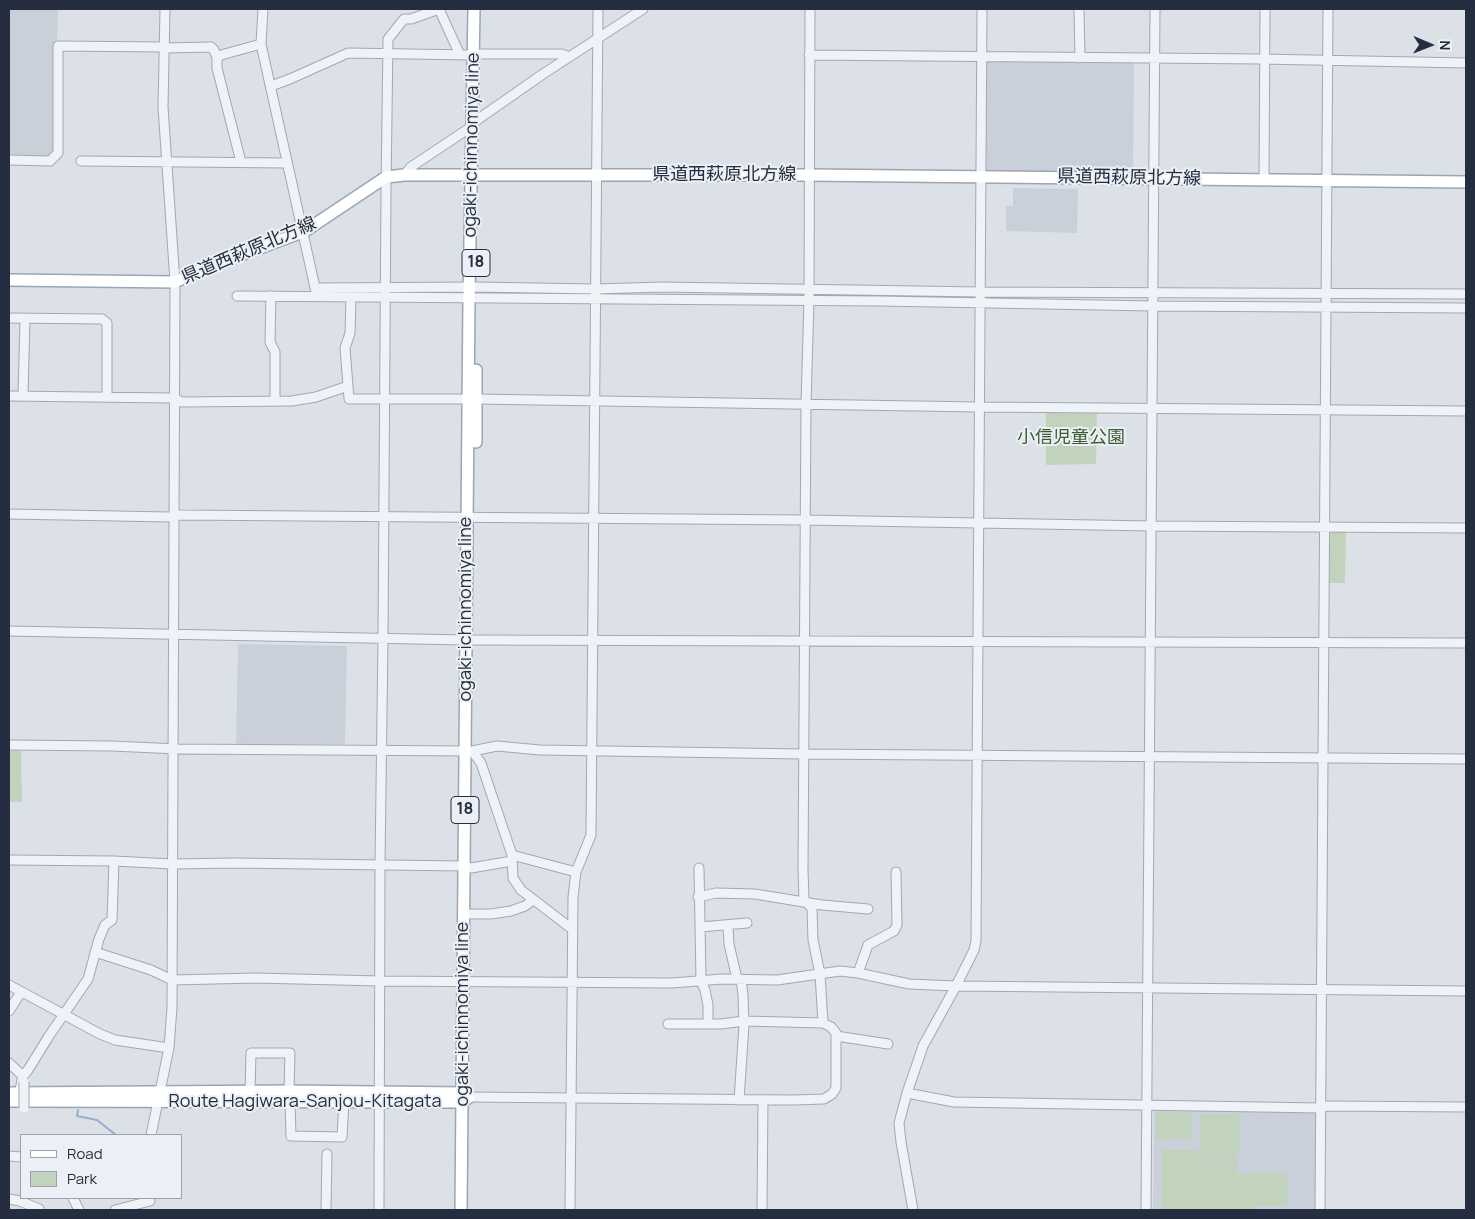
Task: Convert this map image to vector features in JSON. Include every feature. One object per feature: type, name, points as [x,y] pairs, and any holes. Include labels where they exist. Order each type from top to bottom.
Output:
[{"type":"main road","name":"ogaki-ichinnomiya line","points":[[474,9],[476,54]]},
{"type":"main road","name":"ogaki-ichinnomiya line","points":[[467,981],[474,123],[479,9]]},
{"type":"main road","name":"県道西萩原北方線","points":[[9,280],[175,282],[201,270],[302,232],[340,209],[386,177],[404,175],[809,174],[1466,182]]},
{"type":"main road","name":"ogaki-ichinnomiya line","points":[[461,1210],[470,914],[467,867]]},
{"type":"main road","name":"Route Hagiwara-Sanjou-Kitagata","points":[[14,1093],[159,1097],[250,1092],[344,1101],[380,1097]]},
{"type":"main road","name":"Route Hagiwara-Sanjou-Kitagata","points":[[9,1101],[159,1097],[464,1097]]},
{"type":"main road","name":"ogaki-ichinnomiya line","points":[[464,1097],[468,1210]]},
{"type":"street","points":[[151,1134],[169,1048],[172,980],[175,282],[163,106],[166,9]]},
{"type":"street","points":[[263,9],[261,44],[316,293]]},
{"type":"street","points":[[379,1210],[380,865],[384,638],[388,39],[404,19],[411,20],[439,9],[460,55]]},
{"type":"street","points":[[570,1210],[573,897],[576,872],[591,834],[598,9]]},
{"type":"street","points":[[404,175],[411,167],[569,57],[643,9]]},
{"type":"street","points":[[810,9],[803,870],[804,900],[812,908],[813,940],[820,974],[823,1023]]},
{"type":"street","points":[[913,1210],[899,1123],[906,1093],[923,1046],[956,986],[974,950],[976,941],[982,9]]},
{"type":"street","points":[[1079,9],[1080,58]]},
{"type":"street","points":[[1146,1210],[1155,9]]},
{"type":"street","points":[[1264,179],[1265,9]]},
{"type":"street","points":[[1320,1210],[1328,9]]},
{"type":"street","points":[[217,58],[221,55],[261,44]]},
{"type":"street","points":[[9,160],[50,161],[58,153],[58,46],[211,47],[217,58],[217,68],[241,162]]},
{"type":"street","points":[[271,86],[348,52],[460,55],[562,54],[569,57]]},
{"type":"street","points":[[809,55],[1265,59],[1466,63]]},
{"type":"street","points":[[81,161],[287,162]]},
{"type":"street","points":[[237,296],[662,287],[980,292],[1466,294]]},
{"type":"street","points":[[472,292],[596,299],[1466,308]]},
{"type":"street","points":[[316,293],[351,298],[385,293]]},
{"type":"street","points":[[271,296],[270,342],[275,352],[275,401]]},
{"type":"street","points":[[351,298],[350,333],[345,348],[349,399],[1466,411]]},
{"type":"street","points":[[9,318],[102,319],[107,323],[107,397]]},
{"type":"street","points":[[23,396],[24,318]]},
{"type":"street","points":[[9,396],[175,398],[181,402],[275,401],[302,400],[348,386]]},
{"type":"street","points":[[9,514],[805,520],[1152,526],[1466,528]]},
{"type":"street","points":[[9,631],[469,640],[1466,643]]},
{"type":"street","points":[[9,746],[382,751],[469,751],[497,746],[540,750],[804,754],[1466,759]]},
{"type":"street","points":[[469,751],[481,763],[512,858],[513,878],[521,890],[572,929]]},
{"type":"street","points":[[9,860],[114,861],[172,864],[233,863],[467,867],[512,858],[576,872]]},
{"type":"street","points":[[14,1093],[88,979],[105,925],[112,920],[114,861]]},
{"type":"street","points":[[699,868],[698,897],[701,981],[708,1005],[708,1023]]},
{"type":"street","points":[[858,974],[868,945],[894,931],[897,925],[896,872]]},
{"type":"street","points":[[698,897],[732,892],[807,903],[868,909]]},
{"type":"street","points":[[470,914],[491,914],[511,911],[533,900]]},
{"type":"street","points":[[700,927],[747,923]]},
{"type":"street","points":[[728,926],[729,944],[739,979],[744,1021],[739,1100]]},
{"type":"street","points":[[95,952],[150,970],[172,980],[255,978],[380,981],[672,982],[739,979],[777,980],[840,972],[909,984],[956,986],[1466,991]]},
{"type":"street","points":[[9,985],[63,1016],[115,1040],[169,1048]]},
{"type":"street","points":[[9,1011],[21,992]]},
{"type":"street","points":[[464,1097],[824,1099],[832,1094],[836,1088],[836,1033],[831,1027],[823,1023],[744,1021],[721,1024],[668,1024]]},
{"type":"street","points":[[836,1036],[888,1044]]},
{"type":"street","points":[[250,1092],[251,1052],[290,1053],[289,1097],[291,1136],[342,1137],[344,1101]]},
{"type":"street","points":[[9,1063],[23,1079],[24,1108]]},
{"type":"street","points":[[906,1093],[954,1102],[1321,1108],[1327,1106],[1466,1107]]},
{"type":"street","points":[[762,1210],[763,1100]]},
{"type":"street","points":[[326,1154],[326,1210]]},
{"type":"street","points":[[9,1199],[20,1201],[39,1210]]},
{"type":"street","points":[[73,1199],[79,1210]]},
{"type":"street","points":[[114,1210],[150,1203]]},
{"type":"shaded area","points":[[9,9],[58,9],[54,151],[48,157],[9,157]]},
{"type":"shaded area","points":[[985,60],[1131,63],[1134,66],[1133,172],[985,171]]},
{"type":"shaded area","points":[[1013,188],[1078,189],[1077,233],[1006,231],[1006,206],[1013,206]]},
{"type":"shaded area","points":[[238,644],[347,646],[345,744],[236,745]]},
{"type":"shaded area","points":[[1154,1109],[1316,1110],[1315,1210],[1153,1210]]},
{"type":"green space","name":"小信児童公園","points":[[1046,412],[1097,412],[1096,464],[1046,465]]},
{"type":"green space","points":[[1328,530],[1346,530],[1345,583],[1328,583]]},
{"type":"green space","points":[[9,749],[21,749],[22,802],[9,802]]},
{"type":"green space","points":[[1156,1112],[1192,1112],[1192,1139],[1156,1139]]},
{"type":"green space","points":[[1200,1114],[1240,1114],[1239,1155],[1200,1154]]},
{"type":"green space","points":[[1162,1150],[1198,1150],[1199,1155],[1237,1156],[1237,1173],[1288,1173],[1287,1206],[1255,1206],[1255,1210],[1161,1210]]},
{"type":"waterway","points":[[78,1110],[77,1116],[97,1120],[115,1134]]}]
